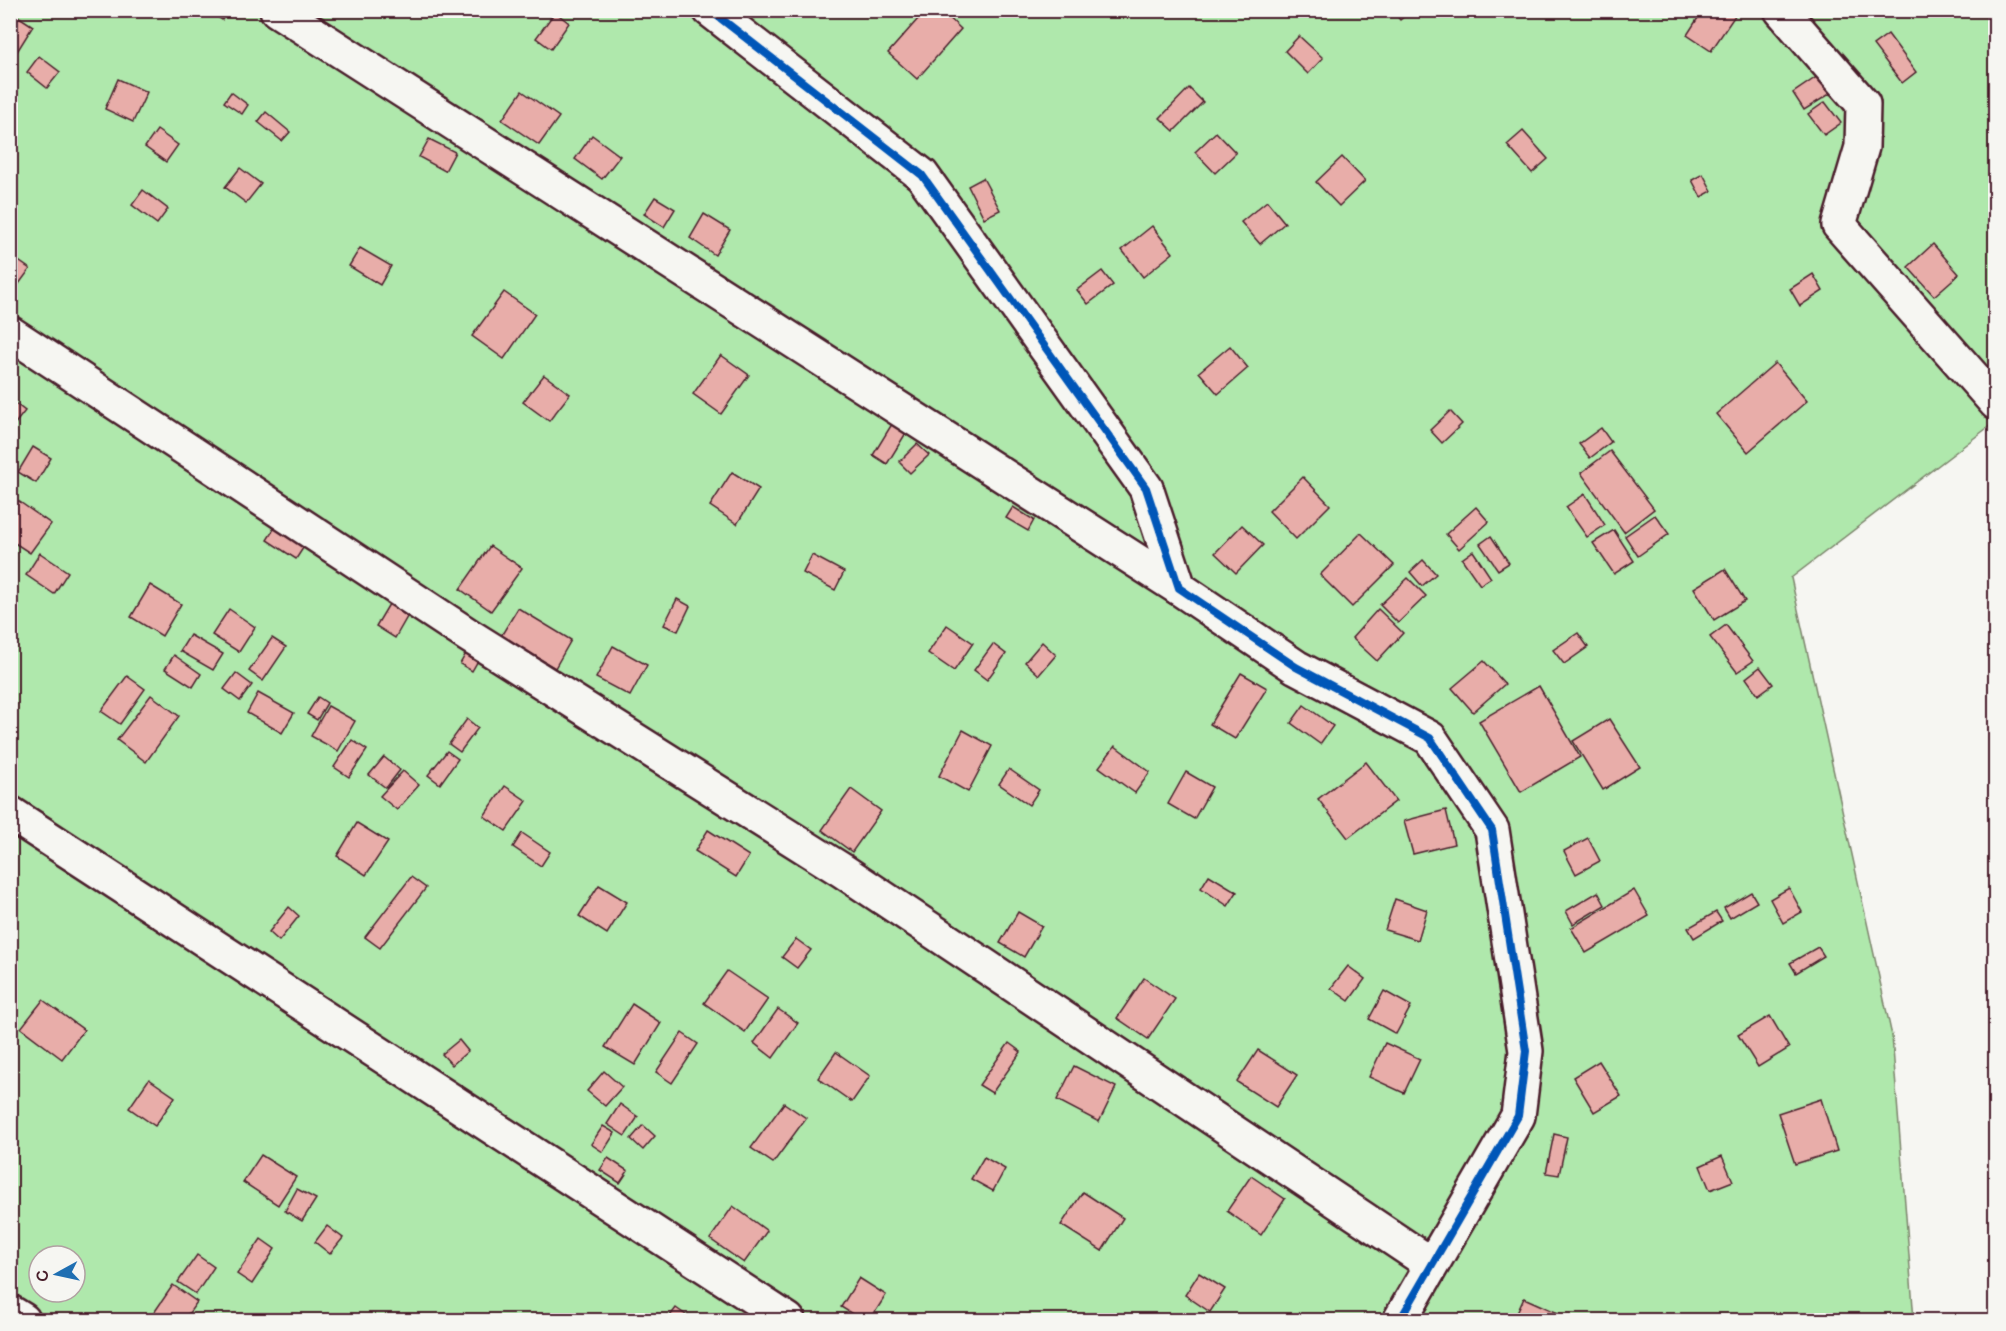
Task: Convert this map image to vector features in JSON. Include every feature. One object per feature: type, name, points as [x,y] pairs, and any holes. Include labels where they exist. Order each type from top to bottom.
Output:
[{"type":"street","points":[[277,10],[1179,588],[1296,667],[1430,738],[1492,830],[1526,1052],[1518,1116],[1400,1320]]},
{"type":"street","points":[[710,10],[922,175],[1146,488],[1179,588]]},
{"type":"street","points":[[1781,10],[1863,104],[1862,147],[1839,225],[1995,403]]},
{"type":"street","points":[[10,333],[468,635],[843,871],[1431,1264]]},
{"type":"street","points":[[10,813],[788,1320]]},
{"type":"street","points":[[10,1312],[23,1320]]},
{"type":"green space","points":[[10,11],[1995,11],[1995,422],[1791,578],[1892,1036],[1914,1320],[11,1320]]},
{"type":"building","points":[[207,10],[228,10],[222,20]]},
{"type":"building","points":[[926,10],[941,10],[961,29],[917,79],[888,53]]},
{"type":"building","points":[[1392,10],[1412,10],[1400,20]]},
{"type":"building","points":[[1703,10],[1731,10],[1736,14],[1711,51],[1687,35]]},
{"type":"building","points":[[10,11],[33,26],[13,58],[10,56]]},
{"type":"building","points":[[555,12],[569,23],[551,49],[536,38]]},
{"type":"building","points":[[1888,34],[1916,72],[1902,83],[1873,45]]},
{"type":"building","points":[[1299,36],[1323,58],[1308,74],[1285,51]]},
{"type":"building","points":[[39,56],[60,72],[47,88],[27,72]]},
{"type":"building","points":[[1821,74],[1833,92],[1804,110],[1793,93]]},
{"type":"building","points":[[118,79],[147,92],[133,122],[105,109]]},
{"type":"building","points":[[1189,88],[1203,102],[1174,131],[1160,118]]},
{"type":"building","points":[[522,91],[559,117],[539,145],[502,120]]},
{"type":"building","points":[[231,92],[248,105],[242,114],[224,102]]},
{"type":"building","points":[[1825,102],[1841,123],[1824,135],[1808,114]]},
{"type":"building","points":[[266,112],[290,132],[282,141],[258,122]]},
{"type":"building","points":[[157,130],[178,145],[166,162],[145,147]]},
{"type":"building","points":[[1523,131],[1548,159],[1532,173],[1507,145]]},
{"type":"building","points":[[1216,132],[1236,153],[1215,173],[1195,152]]},
{"type":"building","points":[[592,135],[620,156],[602,179],[575,159]]},
{"type":"building","points":[[429,139],[455,152],[445,171],[419,157]]},
{"type":"building","points":[[1342,157],[1365,181],[1339,206],[1316,182]]},
{"type":"building","points":[[240,168],[261,184],[246,203],[225,187]]},
{"type":"building","points":[[1703,174],[1712,191],[1701,197],[1692,180]]},
{"type":"building","points":[[983,178],[1000,210],[984,218],[968,186]]},
{"type":"building","points":[[143,190],[168,209],[157,224],[132,205]]},
{"type":"building","points":[[655,197],[675,209],[664,227],[644,214]]},
{"type":"building","points":[[1267,201],[1285,223],[1260,244],[1241,222]]},
{"type":"building","points":[[704,214],[730,230],[715,255],[690,238]]},
{"type":"building","points":[[1152,226],[1173,253],[1143,277],[1122,250]]},
{"type":"building","points":[[1933,244],[1959,274],[1934,296],[1908,267]]},
{"type":"building","points":[[360,248],[391,266],[380,285],[349,266]]},
{"type":"building","points":[[10,255],[30,269],[13,292],[10,290]]},
{"type":"building","points":[[1102,271],[1113,285],[1088,304],[1077,290]]},
{"type":"building","points":[[1813,274],[1823,291],[1800,306],[1790,289]]},
{"type":"building","points":[[504,292],[535,314],[504,359],[472,336]]},
{"type":"building","points":[[1230,346],[1248,368],[1218,394],[1199,372]]},
{"type":"building","points":[[721,355],[749,375],[721,414],[693,394]]},
{"type":"building","points":[[1775,363],[1807,401],[1748,452],[1716,414]]},
{"type":"building","points":[[544,375],[570,394],[549,421],[523,402]]},
{"type":"building","points":[[12,401],[25,411],[10,430],[10,403]]},
{"type":"building","points":[[1450,411],[1462,424],[1442,443],[1430,430]]},
{"type":"building","points":[[892,424],[906,433],[887,464],[873,455]]},
{"type":"building","points":[[1601,428],[1611,442],[1590,458],[1579,444]]},
{"type":"building","points":[[917,444],[929,455],[910,473],[899,462]]},
{"type":"building","points":[[33,447],[51,458],[36,483],[18,472]]},
{"type":"building","points":[[1610,451],[1654,509],[1624,532],[1581,473]]},
{"type":"building","points":[[732,472],[759,489],[737,524],[710,506]]},
{"type":"building","points":[[1303,477],[1330,505],[1296,539],[1269,511]]},
{"type":"building","points":[[1585,494],[1605,525],[1587,537],[1566,507]]},
{"type":"building","points":[[17,500],[51,524],[30,553],[10,540],[10,510]]},
{"type":"building","points":[[1013,507],[1034,520],[1028,531],[1006,518]]},
{"type":"building","points":[[1476,507],[1489,522],[1459,549],[1446,534]]},
{"type":"building","points":[[1655,515],[1669,534],[1638,556],[1625,536]]},
{"type":"building","points":[[277,524],[307,542],[296,559],[267,540]]},
{"type":"building","points":[[1242,525],[1263,545],[1236,573],[1215,553]]},
{"type":"building","points":[[1614,530],[1634,561],[1614,574],[1593,543]]},
{"type":"building","points":[[1361,533],[1394,565],[1352,607],[1320,575]]},
{"type":"building","points":[[1491,536],[1509,563],[1498,570],[1480,544]]},
{"type":"building","points":[[490,546],[522,568],[491,611],[460,589]]},
{"type":"building","points":[[1473,551],[1491,578],[1480,585],[1462,559]]},
{"type":"building","points":[[40,553],[68,572],[54,594],[26,575]]},
{"type":"building","points":[[812,555],[844,572],[835,590],[803,573]]},
{"type":"building","points":[[1423,560],[1436,574],[1422,586],[1410,572]]},
{"type":"building","points":[[1725,569],[1745,601],[1714,620],[1694,588]]},
{"type":"building","points":[[1408,578],[1426,596],[1398,623],[1380,605]]},
{"type":"building","points":[[150,585],[181,604],[162,636],[131,617]]},
{"type":"building","points":[[392,599],[411,610],[395,638],[376,626]]},
{"type":"building","points":[[677,599],[690,606],[678,631],[664,625]]},
{"type":"building","points":[[518,608],[571,640],[555,668],[501,636]]},
{"type":"building","points":[[229,609],[255,627],[239,652],[212,635]]},
{"type":"building","points":[[1378,609],[1403,633],[1377,661],[1352,638]]},
{"type":"building","points":[[947,625],[973,643],[954,671],[928,653]]},
{"type":"building","points":[[1726,625],[1753,661],[1737,672],[1710,637]]},
{"type":"building","points":[[1578,633],[1588,647],[1564,664],[1553,650]]},
{"type":"building","points":[[190,635],[223,654],[213,670],[180,651]]},
{"type":"building","points":[[272,638],[286,647],[263,681],[249,671]]},
{"type":"building","points":[[1042,642],[1056,655],[1039,675],[1025,662]]},
{"type":"building","points":[[993,644],[1006,654],[987,680],[974,670]]},
{"type":"building","points":[[613,646],[647,665],[630,696],[596,678]]},
{"type":"building","points":[[468,650],[480,657],[472,671],[460,664]]},
{"type":"building","points":[[174,655],[201,674],[193,687],[165,669]]},
{"type":"building","points":[[1484,661],[1505,684],[1473,712],[1452,688]]},
{"type":"building","points":[[1760,667],[1773,684],[1758,695],[1746,678]]},
{"type":"building","points":[[236,673],[252,685],[240,701],[224,689]]},
{"type":"building","points":[[1241,673],[1267,688],[1235,739],[1210,724]]},
{"type":"building","points":[[127,676],[145,689],[120,724],[101,711]]},
{"type":"building","points":[[1539,686],[1580,757],[1521,792],[1479,721]]},
{"type":"building","points":[[258,693],[294,713],[282,733],[247,713]]},
{"type":"building","points":[[151,695],[179,716],[146,762],[117,740]]},
{"type":"building","points":[[318,697],[327,703],[317,720],[307,714]]},
{"type":"building","points":[[1304,705],[1333,726],[1320,744],[1291,723]]},
{"type":"building","points":[[328,706],[355,721],[338,751],[311,736]]},
{"type":"building","points":[[467,719],[478,728],[460,752],[449,744]]},
{"type":"building","points":[[1609,719],[1640,767],[1603,790],[1573,741]]},
{"type":"building","points":[[963,730],[992,746],[968,792],[939,776]]},
{"type":"building","points":[[352,740],[367,750],[349,777],[334,767]]},
{"type":"building","points":[[1115,746],[1150,772],[1135,793],[1099,767]]},
{"type":"building","points":[[447,751],[458,759],[440,784],[428,775]]},
{"type":"building","points":[[384,757],[400,770],[386,788],[369,775]]},
{"type":"building","points":[[1366,762],[1396,801],[1348,838],[1318,799]]},
{"type":"building","points":[[1009,769],[1039,790],[1029,805],[999,784]]},
{"type":"building","points":[[403,771],[419,785],[397,810],[380,796]]},
{"type":"building","points":[[1186,772],[1212,787],[1194,819],[1168,804]]},
{"type":"building","points":[[505,786],[527,801],[506,831],[484,816]]},
{"type":"building","points":[[851,789],[881,811],[852,852],[822,830]]},
{"type":"building","points":[[1446,810],[1454,844],[1413,854],[1404,821]]},
{"type":"building","points":[[357,823],[388,842],[366,875],[337,856]]},
{"type":"building","points":[[708,830],[749,856],[736,877],[695,851]]},
{"type":"building","points":[[522,833],[550,852],[541,866],[513,847]]},
{"type":"building","points":[[1588,838],[1600,861],[1576,874],[1564,851]]},
{"type":"building","points":[[1209,875],[1237,892],[1228,906],[1201,888]]},
{"type":"building","points":[[411,877],[426,888],[380,948],[365,937]]},
{"type":"building","points":[[599,885],[627,902],[607,934],[579,916]]},
{"type":"building","points":[[1789,888],[1802,912],[1783,923],[1770,899]]},
{"type":"building","points":[[1634,890],[1649,916],[1586,953],[1571,928]]},
{"type":"building","points":[[1598,892],[1605,905],[1573,924],[1566,911]]},
{"type":"building","points":[[1751,892],[1757,902],[1730,918],[1724,908]]},
{"type":"building","points":[[1395,899],[1427,910],[1418,940],[1385,930]]},
{"type":"building","points":[[289,907],[299,916],[279,941],[269,932]]},
{"type":"building","points":[[1018,912],[1042,926],[1024,957],[1000,943]]},
{"type":"building","points":[[1716,912],[1722,921],[1694,938],[1688,928]]},
{"type":"building","points":[[796,939],[811,950],[797,968],[782,957]]},
{"type":"building","points":[[1818,947],[1824,956],[1796,973],[1790,963]]},
{"type":"building","points":[[1348,966],[1365,979],[1349,1001],[1331,988]]},
{"type":"building","points":[[727,971],[768,999],[745,1032],[704,1003]]},
{"type":"building","points":[[1144,978],[1175,999],[1148,1039],[1117,1018]]},
{"type":"building","points":[[1384,991],[1411,1006],[1396,1034],[1369,1019]]},
{"type":"building","points":[[43,1000],[84,1030],[62,1059],[21,1028]]},
{"type":"building","points":[[632,1004],[661,1023],[635,1065],[605,1047]]},
{"type":"building","points":[[778,1009],[798,1023],[773,1058],[754,1043]]},
{"type":"building","points":[[1770,1016],[1789,1048],[1758,1067],[1738,1035]]},
{"type":"building","points":[[682,1033],[698,1044],[672,1083],[656,1072]]},
{"type":"building","points":[[459,1040],[468,1051],[452,1065],[442,1054]]},
{"type":"building","points":[[1009,1043],[1021,1052],[992,1093],[979,1085]]},
{"type":"building","points":[[1385,1043],[1420,1059],[1404,1093],[1369,1077]]},
{"type":"building","points":[[1258,1050],[1297,1075],[1276,1107],[1237,1082]]},
{"type":"building","points":[[836,1052],[870,1076],[852,1102],[818,1078]]},
{"type":"building","points":[[1599,1061],[1621,1096],[1594,1112],[1573,1077]]},
{"type":"building","points":[[1074,1066],[1116,1087],[1099,1122],[1057,1100]]},
{"type":"building","points":[[604,1071],[622,1087],[605,1106],[587,1091]]},
{"type":"building","points":[[149,1079],[175,1097],[155,1126],[129,1108]]},
{"type":"building","points":[[1821,1099],[1837,1151],[1795,1164],[1778,1113]]},
{"type":"building","points":[[784,1103],[806,1118],[773,1163],[751,1148]]},
{"type":"building","points":[[620,1104],[638,1117],[625,1136],[607,1124]]},
{"type":"building","points":[[643,1125],[655,1136],[643,1150],[631,1139]]},
{"type":"building","points":[[603,1126],[615,1133],[603,1152],[591,1144]]},
{"type":"building","points":[[1554,1134],[1567,1137],[1559,1175],[1546,1173]]},
{"type":"building","points":[[261,1155],[296,1177],[278,1205],[243,1182]]},
{"type":"building","points":[[1722,1156],[1733,1181],[1710,1190],[1700,1166]]},
{"type":"building","points":[[984,1157],[1005,1169],[993,1191],[971,1179]]},
{"type":"building","points":[[608,1158],[628,1171],[620,1183],[600,1170]]},
{"type":"building","points":[[1251,1176],[1285,1199],[1261,1235],[1227,1211]]},
{"type":"building","points":[[297,1189],[316,1199],[302,1221],[285,1211]]},
{"type":"building","points":[[1083,1192],[1123,1218],[1102,1251],[1061,1225]]},
{"type":"building","points":[[733,1206],[767,1231],[744,1263],[710,1239]]},
{"type":"building","points":[[327,1226],[343,1238],[330,1254],[315,1242]]},
{"type":"building","points":[[261,1239],[275,1249],[252,1284],[237,1274]]},
{"type":"building","points":[[197,1255],[214,1267],[196,1294],[178,1282]]},
{"type":"building","points":[[1199,1273],[1225,1289],[1210,1312],[1185,1295]]},
{"type":"building","points":[[859,1278],[886,1295],[870,1320],[862,1320],[841,1307]]},
{"type":"building","points":[[173,1285],[197,1302],[184,1320],[149,1320]]},
{"type":"building","points":[[1524,1298],[1560,1314],[1558,1320],[1514,1320]]},
{"type":"building","points":[[676,1308],[693,1320],[667,1320]]},
{"type":"cycle path","points":[[710,10],[922,175],[1146,488],[1179,588],[1296,667],[1430,738],[1492,830],[1526,1051],[1518,1116],[1400,1320]]}]
